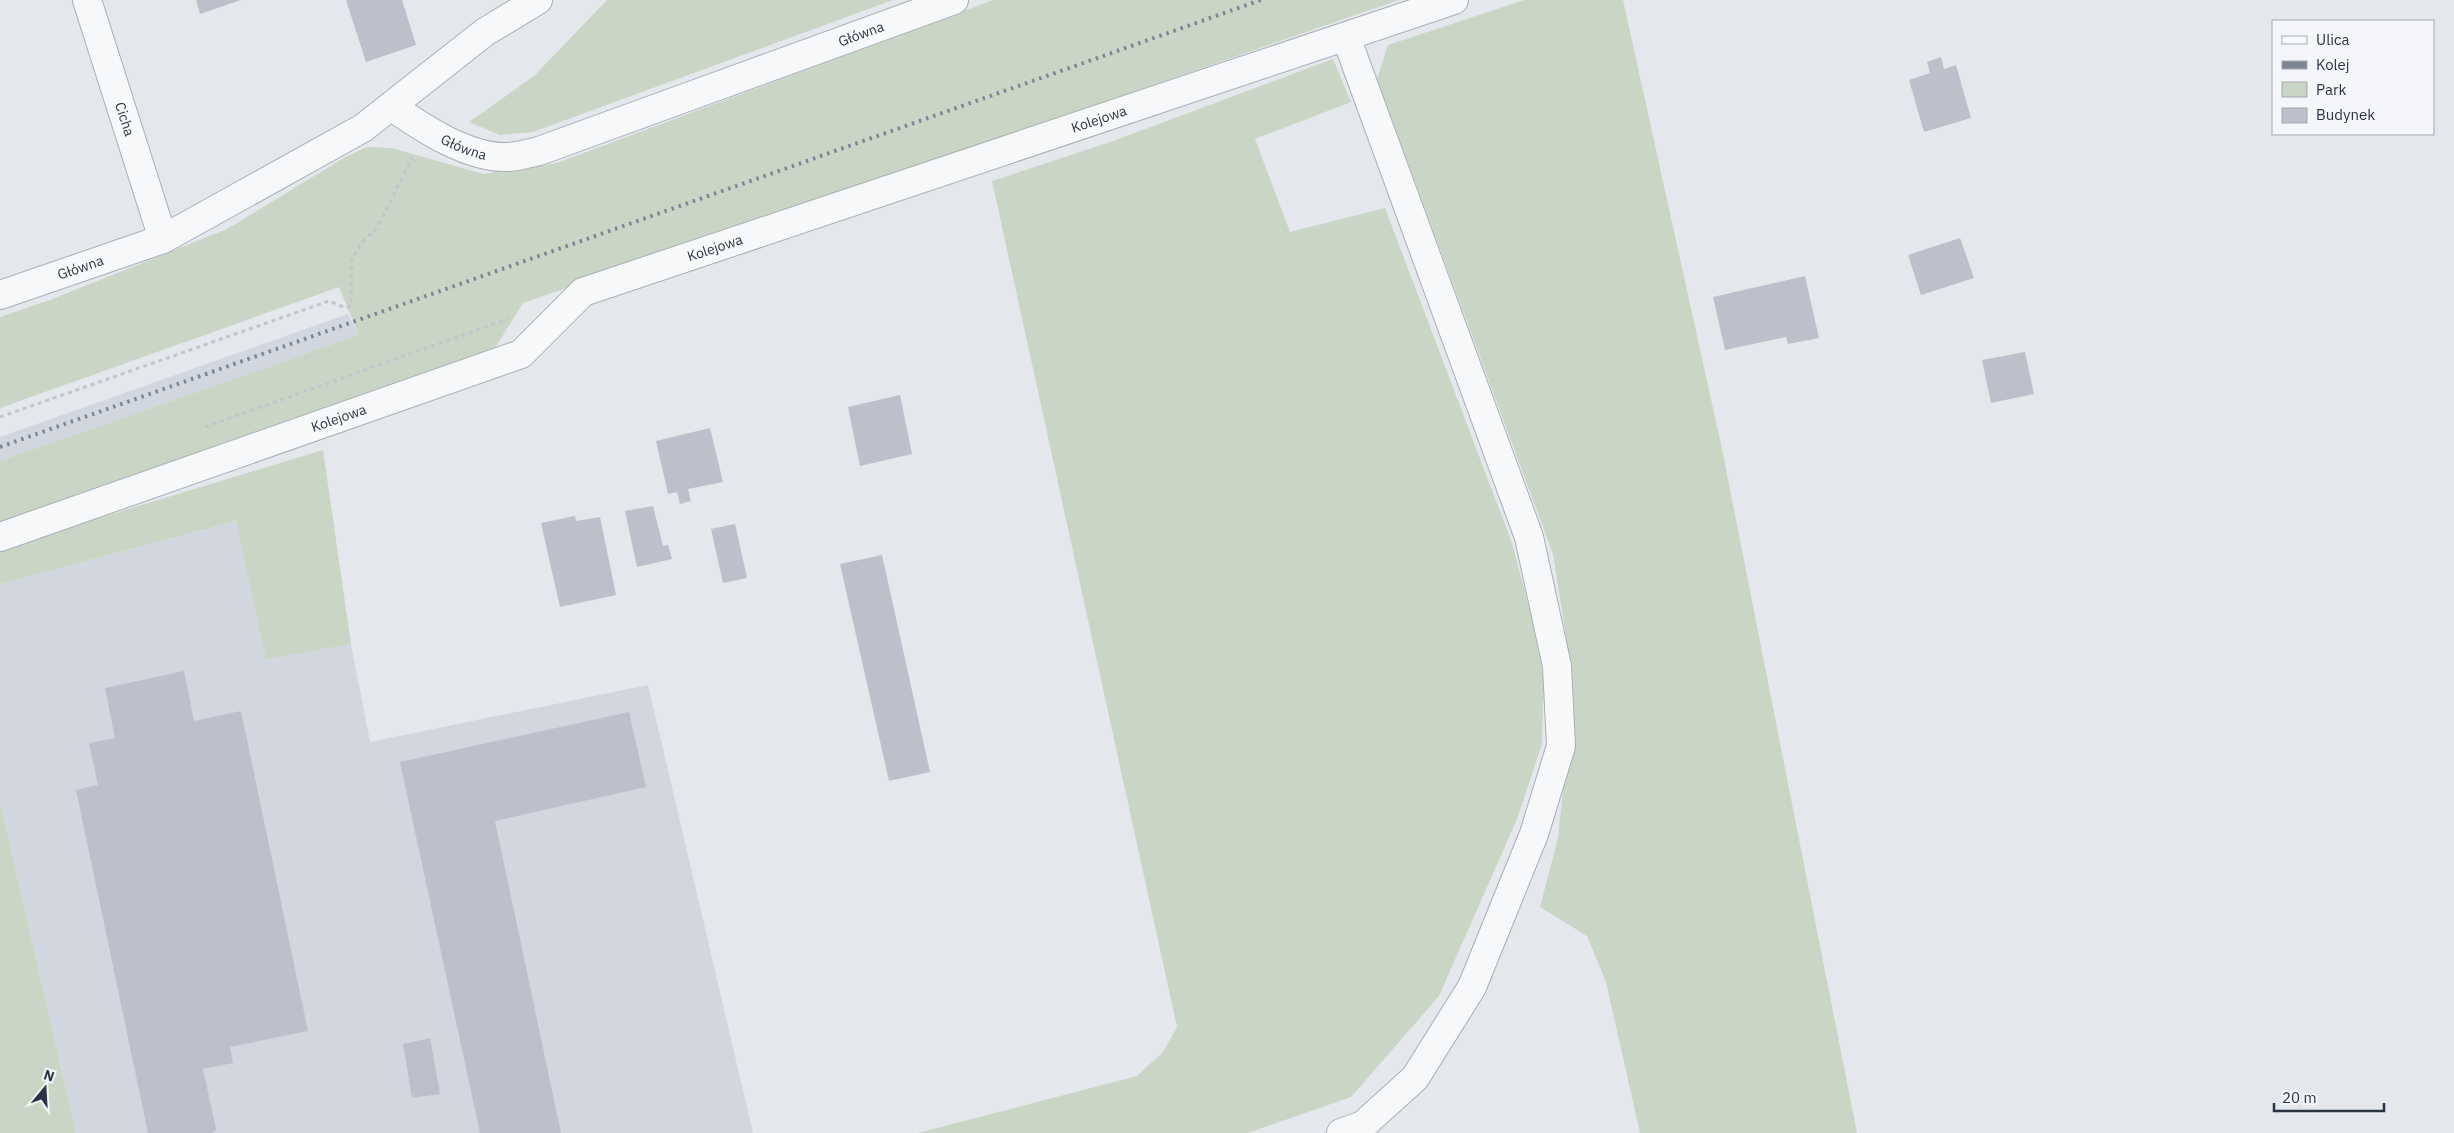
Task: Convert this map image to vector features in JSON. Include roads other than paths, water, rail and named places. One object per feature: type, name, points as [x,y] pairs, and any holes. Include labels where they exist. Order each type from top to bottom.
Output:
[{"type":"street","name":"Cicha","points":[[87,0],[163,239]]},
{"type":"street","points":[[391,106],[486,32],[538,0]]},
{"type":"street","name":"Główna","points":[[0,295],[163,239],[363,128],[391,106],[424,129],[478,152],[508,157],[539,151],[954,0]]},
{"type":"street","name":"Kolejowa","points":[[0,536],[521,354],[583,292],[1454,0]]},
{"type":"street","points":[[1341,1133],[1363,1124],[1414,1078],[1472,987],[1534,834],[1561,746],[1556,666],[1529,537],[1346,37]]},
{"type":"railway","points":[[0,447],[1261,0]]}]
